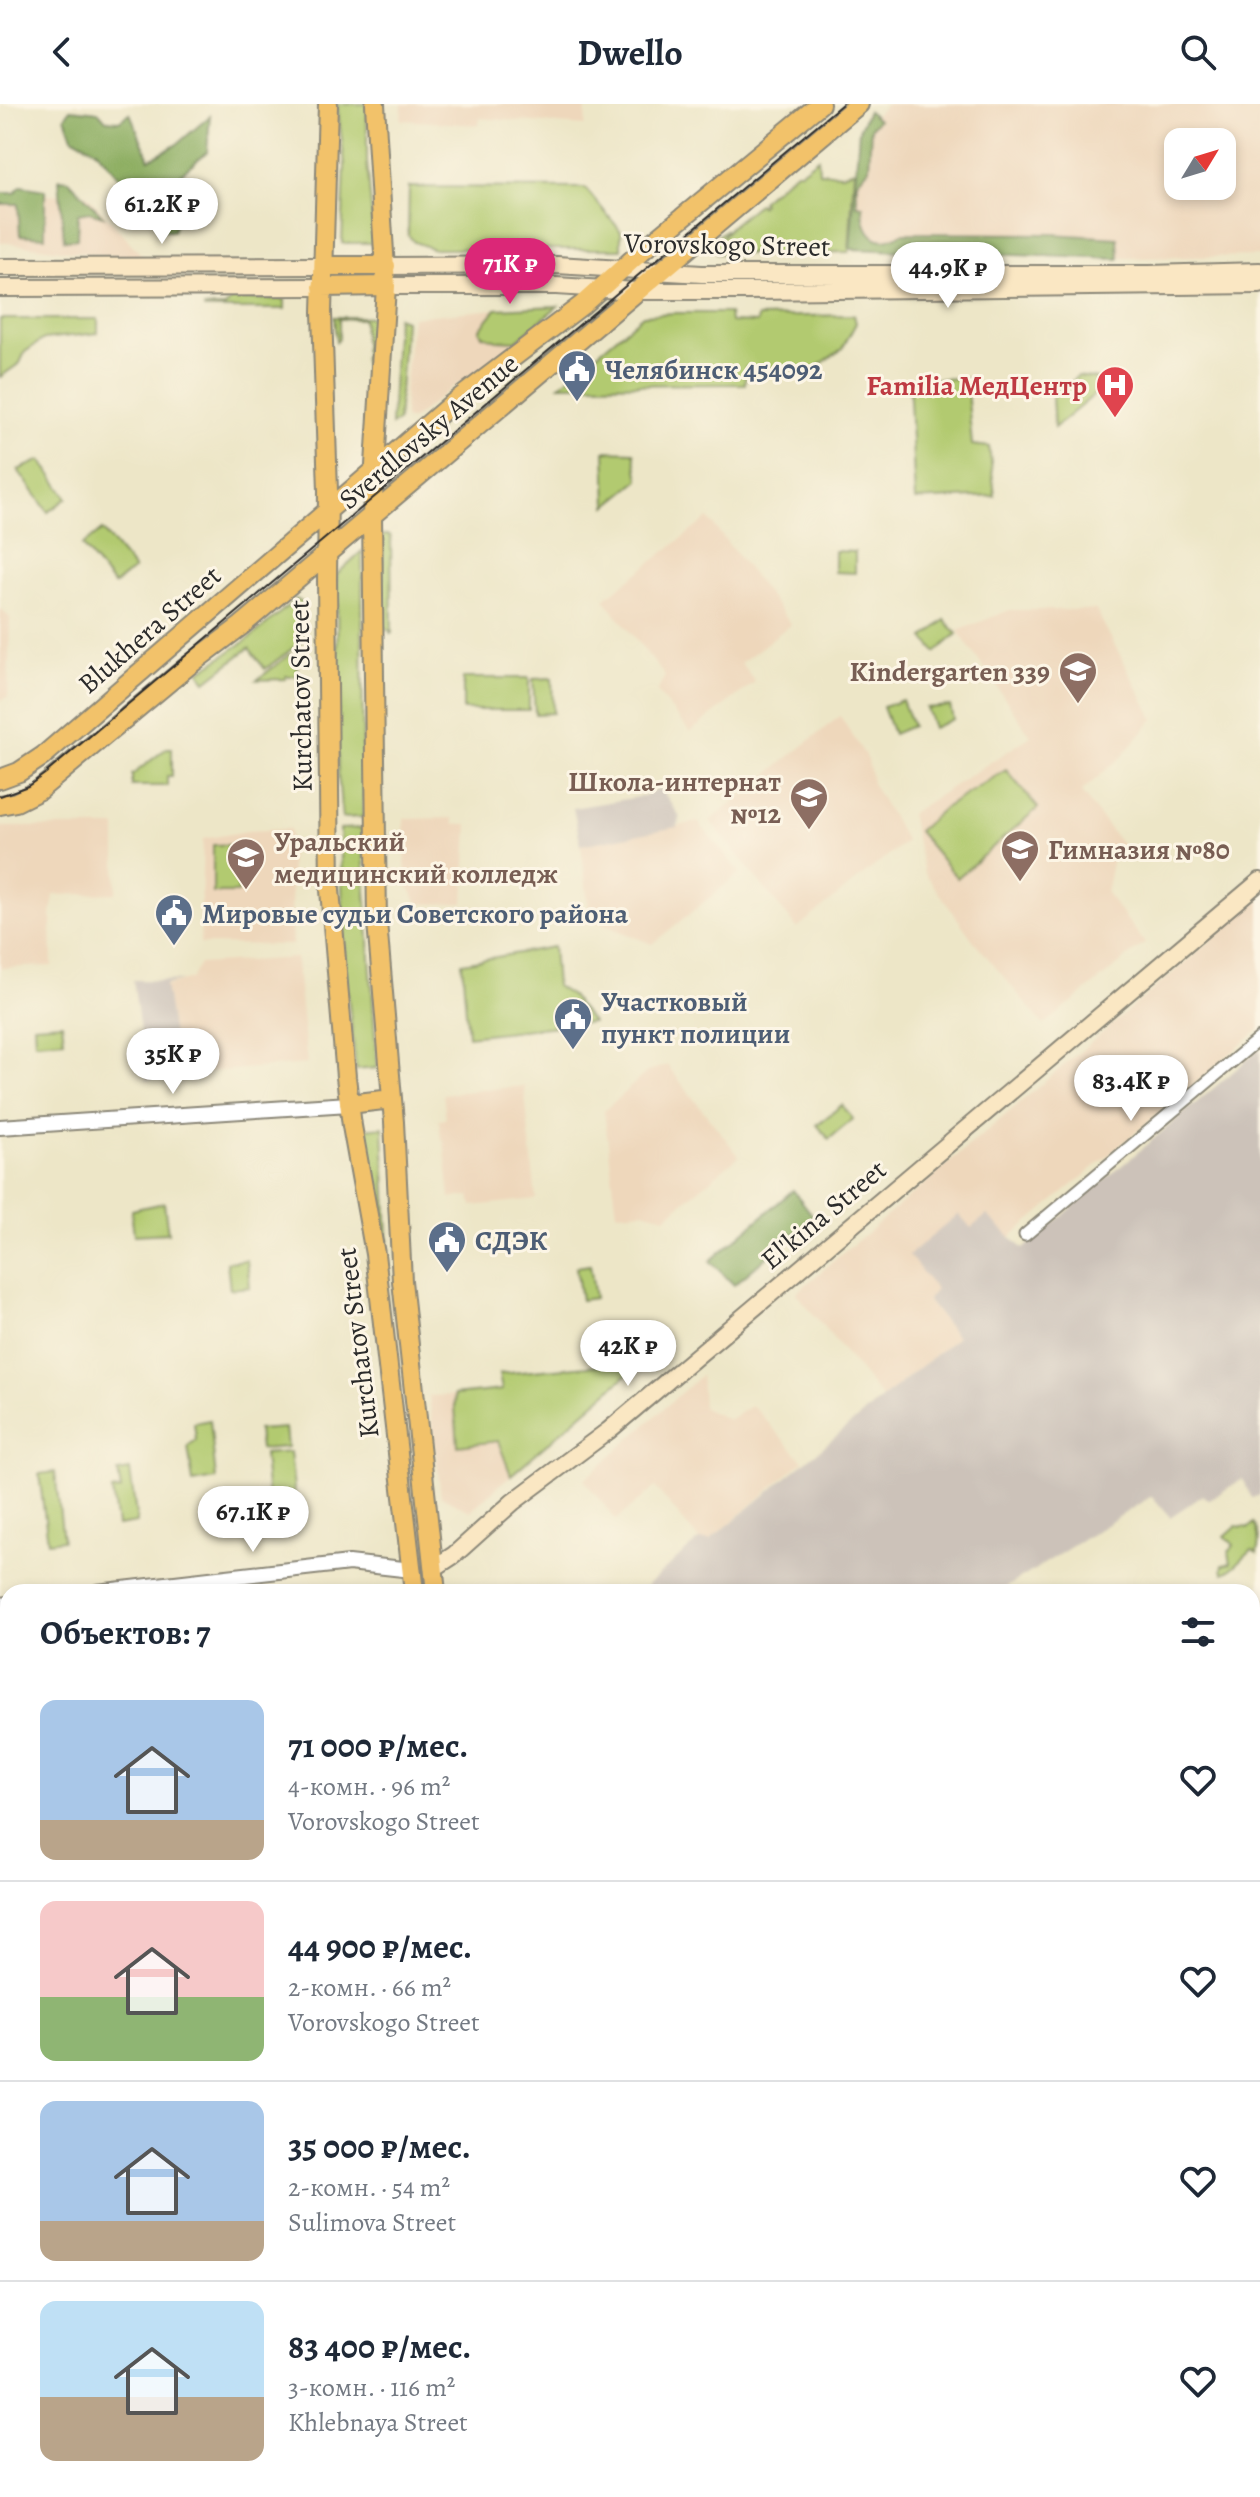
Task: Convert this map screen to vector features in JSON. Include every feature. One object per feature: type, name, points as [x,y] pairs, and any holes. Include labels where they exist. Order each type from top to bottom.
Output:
[{"type":"main road","name":"Kurchatov Street","points":[[328,104],[322,287],[328,512],[330,890],[349,1104],[375,1254],[413,1584]]},
{"type":"main road","name":"Kurchatov Street","points":[[375,104],[386,266],[372,514],[375,875],[402,1281],[435,1584]]},
{"type":"main road","name":"Sverdlovsky Avenue","points":[[328,512],[448,407],[530,347],[820,104]]},
{"type":"main road","name":"Sverdlovsky Avenue","points":[[327,554],[859,104]]},
{"type":"main road","name":"Vorovskogo Street","points":[[0,267],[557,265],[657,273],[1260,271]]},
{"type":"main road","name":"Vorovskogo Street","points":[[0,288],[386,286],[636,291],[1260,285]]},
{"type":"main road","name":"Blukhera Street","points":[[0,779],[19,772],[43,756],[328,512]]},
{"type":"main road","name":"Blukhera Street","points":[[0,805],[27,797],[48,783],[327,554]]},
{"type":"main road","name":"El'kina Street","points":[[434,1568],[454,1555],[513,1502],[608,1431],[1260,881]]},
{"type":"main road","points":[[349,1104],[392,1099]]},
{"type":"main road","points":[[412,1570],[434,1568]]},
{"type":"street","points":[[1025,1235],[1260,1038]]},
{"type":"street","points":[[0,1127],[349,1104]]},
{"type":"street","points":[[167,1584],[349,1563],[412,1570]]},
{"type":"shaded area","points":[[402,104],[586,104],[585,126],[480,118],[479,125],[401,120]]},
{"type":"shaded area","points":[[887,104],[1260,104],[1260,256],[1127,258],[850,249],[859,130]]},
{"type":"shaded area","points":[[0,194],[87,195],[147,261],[0,242]]},
{"type":"shaded area","points":[[496,309],[482,335],[496,340],[516,341],[508,352],[450,389],[412,420],[405,420],[404,392],[412,317]]},
{"type":"shaded area","points":[[708,518],[791,624],[741,663],[755,682],[690,732],[657,692],[665,676],[604,599]]},
{"type":"shaded area","points":[[0,608],[10,618],[8,697],[0,700]]},
{"type":"shaded area","name":"Гимназия №80","points":[[1010,610],[1096,610],[1154,719],[1121,757],[1081,792],[1123,846],[1112,863],[1106,893],[1145,943],[1044,1025],[973,940],[924,872],[910,814],[1031,736],[958,631]]},
{"type":"shaded area","name":"Школа-интернат №12","points":[[840,716],[868,760],[872,783],[906,841],[797,928],[710,821]]},
{"type":"shaded area","points":[[660,787],[680,817],[677,827],[581,845],[573,808],[645,796]]},
{"type":"shaded area","points":[[453,818],[454,824],[468,824],[464,903],[419,904],[406,883],[404,819]]},
{"type":"shaded area","points":[[698,822],[740,873],[652,944],[590,919],[581,845]]},
{"type":"shaded area","points":[[0,827],[116,827],[116,893],[54,895],[51,916],[52,966],[0,968]]},
{"type":"shaded area","name":"Уральский медицинский колледж","points":[[290,829],[292,945],[200,944],[203,839],[248,831]]},
{"type":"shaded area","points":[[1260,899],[1260,1029],[1008,1239],[988,1216],[922,1271],[937,1290],[927,1300],[957,1337],[882,1398],[796,1293]]},
{"type":"shaded area","points":[[296,958],[307,1064],[179,1074],[165,986],[191,979],[199,964]]},
{"type":"shaded area","points":[[133,980],[182,981],[165,985],[179,1074],[147,1080]]},
{"type":"shaded area","points":[[1260,1049],[1260,1495],[1252,1498],[1242,1479],[1209,1500],[1203,1495],[1170,1517],[1152,1496],[1012,1584],[648,1584],[699,1540],[710,1540],[957,1337],[927,1300],[936,1290],[909,1255],[959,1214],[971,1228],[987,1215],[1023,1249]]},
{"type":"shaded area","points":[[667,1065],[739,1156],[665,1217],[643,1211],[617,1213],[604,1111],[647,1072]]},
{"type":"shaded area","points":[[524,1086],[536,1199],[472,1206],[470,1196],[450,1198],[439,1120],[446,1118],[443,1094]]},
{"type":"shaded area","points":[[701,1375],[703,1408],[729,1420],[752,1405],[803,1461],[710,1540],[699,1540],[655,1487],[616,1520],[584,1480]]},
{"type":"shaded area","points":[[454,1395],[458,1445],[498,1441],[511,1475],[470,1511],[441,1496],[429,1396]]},
{"type":"green space","points":[[337,104],[367,104],[367,162],[374,243],[342,243],[345,164]]},
{"type":"green space","points":[[71,109],[99,112],[106,120],[119,121],[130,113],[149,159],[176,145],[210,116],[207,152],[161,196],[177,221],[173,231],[165,231],[96,150],[72,137],[65,117]]},
{"type":"green space","points":[[868,111],[878,120],[871,127],[869,168],[857,182],[857,205],[863,206],[865,224],[878,239],[893,238],[902,233],[1052,234],[1118,238],[1119,259],[850,249],[859,130]]},
{"type":"green space","points":[[818,158],[819,172],[842,174],[854,170],[849,252],[716,254],[718,249],[709,249],[708,244],[726,229],[722,238],[730,227],[758,204],[760,206],[761,201],[796,171],[801,171]]},
{"type":"green space","points":[[59,179],[69,180],[103,216],[89,212],[78,214],[77,239],[64,240]]},
{"type":"green space","points":[[21,186],[45,190],[45,237],[20,235],[18,204],[0,204],[0,193],[15,193]]},
{"type":"green space","points":[[409,187],[585,188],[621,231],[621,249],[434,249],[414,242],[408,235]]},
{"type":"green space","points":[[232,299],[285,299],[285,309],[204,309],[225,307]]},
{"type":"green space","points":[[558,306],[516,341],[497,340],[482,335],[479,330],[496,309]]},
{"type":"green space","points":[[729,313],[730,322],[757,323],[758,317],[854,315],[856,323],[842,349],[805,375],[792,368],[746,367],[745,384],[560,385],[643,315]]},
{"type":"green space","points":[[334,317],[373,317],[367,416],[363,319],[339,319],[339,339],[336,342]]},
{"type":"green space","points":[[397,317],[405,320],[398,421],[391,425]]},
{"type":"green space","points":[[0,319],[98,319],[98,333],[44,339],[25,352],[20,363],[0,377]]},
{"type":"green space","points":[[1078,376],[1111,381],[1054,428],[1052,397]]},
{"type":"green space","points":[[966,378],[972,445],[989,447],[995,496],[915,500],[909,380]]},
{"type":"green space","points":[[605,451],[634,452],[639,480],[607,506]]},
{"type":"green space","points":[[41,460],[67,498],[48,512],[18,470]]},
{"type":"green space","points":[[102,530],[134,569],[114,585],[82,546]]},
{"type":"green space","points":[[383,535],[390,535],[391,539],[392,633],[383,629]]},
{"type":"green space","points":[[362,551],[363,817],[342,818],[338,775],[337,574]]},
{"type":"green space","points":[[835,551],[855,552],[855,573],[835,572]]},
{"type":"green space","points":[[296,599],[303,603],[304,640],[265,669],[249,648],[206,681],[199,672],[250,638]]},
{"type":"green space","points":[[945,620],[957,634],[936,652],[924,638]]},
{"type":"green space","points":[[289,655],[297,655],[297,676],[257,680]]},
{"type":"green space","points":[[463,678],[529,678],[529,710],[463,710]]},
{"type":"green space","points":[[552,678],[553,713],[535,714],[533,679]]},
{"type":"green space","points":[[902,700],[912,726],[893,734],[883,707]]},
{"type":"green space","points":[[950,706],[953,719],[933,728],[926,708]]},
{"type":"green space","points":[[167,748],[172,748],[172,776],[167,776],[167,786],[132,786],[132,775]]},
{"type":"green space","points":[[1006,770],[1038,808],[957,878],[918,831],[944,808]]},
{"type":"green space","points":[[362,828],[377,1068],[356,1070],[345,967],[340,829]]},
{"type":"green space","points":[[213,845],[237,845],[238,893],[213,893]]},
{"type":"green space","points":[[553,947],[556,986],[571,996],[592,1022],[468,1036],[462,963]]},
{"type":"green space","points":[[62,1023],[64,1040],[35,1042],[34,1025]]},
{"type":"green space","points":[[842,1105],[853,1119],[829,1139],[817,1125]]},
{"type":"green space","points":[[383,1127],[388,1241],[384,1241],[364,1129]]},
{"type":"green space","points":[[793,1190],[814,1217],[734,1285],[710,1261]]},
{"type":"green space","points":[[164,1203],[168,1233],[134,1235],[131,1210]]},
{"type":"green space","points":[[247,1260],[250,1287],[230,1289],[227,1262]]},
{"type":"green space","points":[[590,1265],[595,1298],[581,1300],[576,1267]]},
{"type":"green space","points":[[622,1363],[637,1366],[511,1475],[498,1441],[458,1446],[454,1395],[502,1390],[499,1374]]},
{"type":"green space","points":[[210,1420],[216,1479],[193,1483],[188,1446],[196,1440],[194,1423]]},
{"type":"green space","points":[[285,1428],[287,1447],[260,1449],[258,1430]]},
{"type":"green space","points":[[290,1452],[295,1497],[268,1500],[264,1454]]},
{"type":"green space","points":[[130,1470],[137,1523],[117,1526],[112,1491],[121,1490],[118,1472]]},
{"type":"green space","points":[[55,1472],[63,1540],[48,1542],[39,1474]]},
{"type":"green space","points":[[1254,1523],[1258,1538],[1257,1553],[1252,1550],[1224,1573],[1223,1565],[1231,1563],[1229,1552],[1234,1545],[1225,1536],[1236,1526],[1249,1528]]},
{"type":"tram line","points":[[0,796],[28,786],[46,773],[842,104]]},
{"type":"place","name":"Челябинск 454092","points":[[577,403]]},
{"type":"place","name":"Familia МедЦентр","points":[[1115,419]]},
{"type":"place","name":"Kindergarten 339","points":[[1078,705]]},
{"type":"place","name":"Школа-интернат №12","points":[[809,831]]},
{"type":"place","name":"Гимназия №80","points":[[1020,883]]},
{"type":"place","name":"Уральский медицинский колледж","points":[[246,891]]},
{"type":"place","name":"Мировые судьи Советского района","points":[[174,947]]},
{"type":"place","name":"Участковый пункт полиции","points":[[573,1051]]},
{"type":"place","name":"СДЭК","points":[[447,1274]]}]
